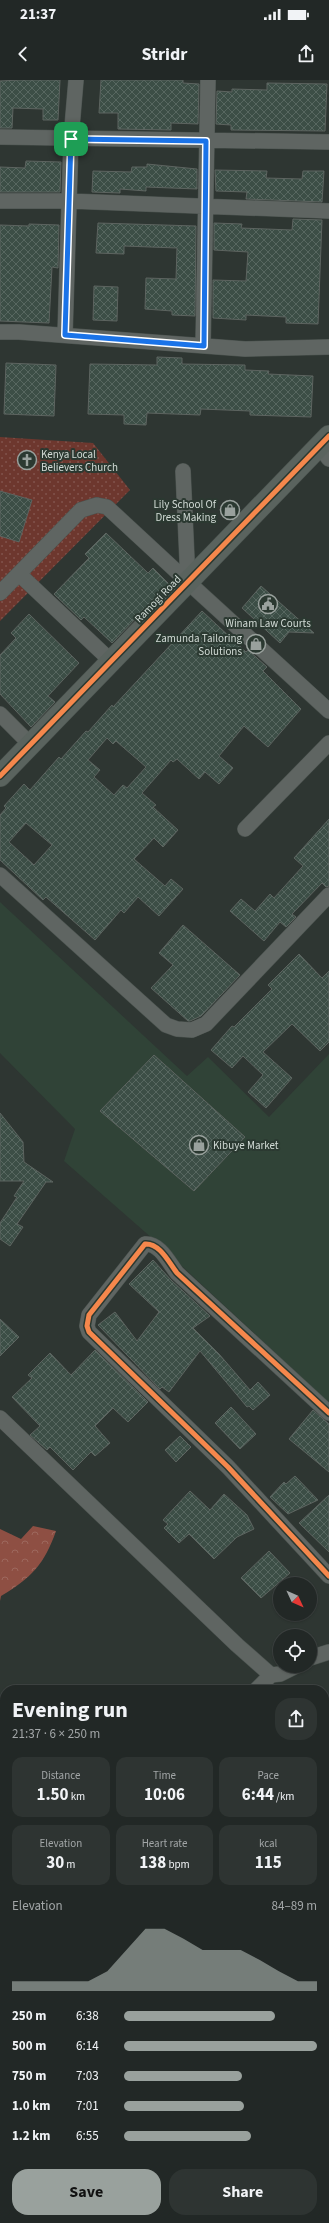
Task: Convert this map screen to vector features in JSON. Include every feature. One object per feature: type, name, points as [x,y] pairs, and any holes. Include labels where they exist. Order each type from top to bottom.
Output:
[{"type":"street","points":[[65,335],[71,139],[76,80]]},
{"type":"street","points":[[204,346],[208,80]]},
{"type":"street","points":[[0,137],[329,142]]},
{"type":"street","points":[[0,201],[69,201],[329,211]]},
{"type":"street","points":[[0,332],[65,335],[245,349],[329,347],[329,338]]},
{"type":"street","name":"Ramogi Road","points":[[0,776],[188,582],[326,447]]},
{"type":"street","points":[[183,471],[188,582]]},
{"type":"street","points":[[0,593],[81,510],[97,505],[107,507],[329,711]]},
{"type":"street","points":[[19,574],[111,661]]},
{"type":"street","points":[[0,714],[30,744]]},
{"type":"street","points":[[245,829],[329,742]]},
{"type":"street","points":[[0,875],[166,1025],[186,1030],[206,1024],[329,895]]},
{"type":"street","points":[[329,1413],[177,1273],[160,1250],[150,1244],[145,1244],[89,1316],[87,1326],[90,1332],[228,1467],[329,1576]]},
{"type":"street","points":[[0,1418],[192,1603],[271,1675]]},
{"type":"street","points":[[317,1656],[329,1652]]},
{"type":"street","points":[[261,1685],[271,1675],[282,1673]]},
{"type":"shaded area","points":[[0,437],[93,443],[130,490],[0,621]]},
{"type":"shaded area","name":"Kibuye Market","points":[[0,902],[187,1076],[208,1057],[269,1117],[329,1054],[329,1403],[153,1239],[64,1161],[75,1129],[0,1053]]},
{"type":"green space","points":[[33,1526],[56,1531],[47,1553],[35,1570],[21,1583],[1,1596],[0,1601],[0,1529],[21,1539]]},
{"type":"building","points":[[60,80],[58,120],[43,120],[43,109],[13,108],[12,128],[0,128],[0,81]]},
{"type":"building","points":[[101,80],[183,80],[183,83],[199,84],[198,124],[171,123],[171,130],[118,129],[118,113],[99,113]]},
{"type":"building","points":[[267,83],[327,84],[325,131],[231,130],[231,125],[216,124],[217,91],[232,92],[232,89],[267,90]]},
{"type":"building","points":[[26,161],[61,162],[60,192],[0,192],[0,167],[25,168]]},
{"type":"building","points":[[147,164],[197,169],[197,189],[146,187],[146,191],[120,189],[120,193],[92,192],[93,171],[131,172],[132,167],[147,167]]},
{"type":"building","points":[[215,170],[267,171],[266,178],[302,179],[303,171],[324,171],[322,202],[246,199],[247,192],[216,191]]},
{"type":"building","points":[[293,219],[322,220],[318,324],[286,323],[286,317],[246,315],[246,320],[213,318],[213,280],[246,281],[248,252],[214,250],[214,223],[242,224],[241,228],[292,230]]},
{"type":"building","points":[[98,223],[196,226],[195,316],[172,315],[172,311],[145,309],[146,278],[176,279],[177,248],[124,246],[124,254],[96,253]]},
{"type":"building","points":[[29,224],[59,225],[58,268],[52,267],[49,323],[0,321],[0,225],[29,226]]},
{"type":"building","points":[[94,286],[118,287],[117,321],[93,320]]},
{"type":"building","points":[[157,357],[182,358],[182,364],[245,365],[245,370],[269,371],[268,374],[313,376],[311,417],[250,415],[250,411],[201,409],[200,415],[147,413],[146,425],[124,424],[124,415],[88,414],[90,364],[157,365]]},
{"type":"building","points":[[6,363],[56,365],[54,416],[4,414]]},
{"type":"building","points":[[0,491],[32,500],[19,542],[0,536]]},
{"type":"building","points":[[106,533],[148,573],[153,568],[169,584],[112,643],[84,617],[81,620],[54,594],[89,558],[85,554]]},
{"type":"building","points":[[261,586],[314,633],[289,632],[280,643],[242,608]]},
{"type":"building","points":[[202,611],[246,652],[248,650],[267,667],[263,671],[301,709],[268,747],[244,726],[219,756],[233,768],[219,784],[205,772],[199,779],[177,759],[173,762],[171,760],[142,793],[156,805],[153,807],[178,830],[163,847],[154,838],[134,859],[165,886],[171,879],[183,889],[159,916],[138,897],[124,913],[121,910],[95,940],[46,897],[43,900],[0,860],[0,815],[6,808],[4,806],[24,784],[30,790],[59,757],[61,759],[112,705],[113,707]],"holes":[[[107,738],[113,744],[116,741],[146,767],[127,788],[123,785],[114,795],[94,777],[100,770],[88,760]],[[26,823],[52,845],[34,865],[9,842]]]},
{"type":"building","points":[[29,614],[79,663],[48,696],[55,702],[31,727],[0,694],[0,655],[16,638],[11,633]]},
{"type":"building","points":[[329,819],[329,886],[326,887],[322,883],[292,914],[296,917],[286,927],[280,922],[264,941],[230,911],[241,899],[255,911],[270,894],[274,898],[303,866],[294,858]]},
{"type":"building","points":[[183,925],[240,975],[201,1016],[190,1021],[188,1021],[151,988],[173,965],[159,953]]},
{"type":"building","points":[[299,954],[322,978],[329,971],[329,1042],[320,1051],[292,1024],[263,1052],[292,1078],[266,1108],[248,1092],[263,1075],[243,1056],[232,1068],[211,1050],[232,1026],[234,1027],[272,989],[268,985]]},
{"type":"building","points":[[154,1055],[245,1137],[194,1191],[100,1111]]},
{"type":"building","points":[[0,1113],[23,1142],[24,1162],[53,1182],[46,1182],[17,1224],[23,1227],[10,1246],[0,1239],[0,1223],[17,1197],[14,1196],[24,1181],[0,1181]]},
{"type":"building","points":[[153,1260],[171,1280],[210,1316],[193,1328],[219,1354],[250,1390],[258,1382],[270,1395],[253,1410],[249,1406],[247,1407],[200,1351],[169,1392],[162,1387],[160,1389],[98,1325],[115,1312],[137,1341],[159,1312],[129,1284]]},
{"type":"building","points":[[0,1319],[19,1337],[0,1356]]},
{"type":"building","points":[[95,1350],[148,1402],[128,1422],[113,1408],[95,1426],[110,1443],[95,1456],[91,1452],[73,1470],[50,1447],[47,1450],[30,1435],[40,1426],[12,1397],[32,1378],[28,1375],[50,1353],[71,1375]]},
{"type":"building","points":[[231,1407],[256,1434],[240,1449],[215,1423]]},
{"type":"building","points":[[313,1410],[329,1424],[329,1472],[289,1439]]},
{"type":"building","points":[[180,1436],[191,1447],[176,1462],[165,1450]]},
{"type":"building","points":[[295,1476],[318,1500],[288,1514],[270,1497],[284,1482],[286,1484]]},
{"type":"building","points":[[190,1491],[210,1510],[224,1494],[247,1515],[254,1529],[237,1537],[214,1559],[189,1534],[179,1543],[164,1528],[168,1524],[163,1520]]},
{"type":"building","points":[[329,1495],[329,1552],[299,1523]]},
{"type":"building","points":[[269,1551],[290,1573],[285,1577],[273,1577],[273,1588],[261,1598],[241,1578]]},
{"type":"cycle path","points":[[0,776],[329,436]]},
{"type":"cycle path","points":[[329,1413],[177,1273],[164,1254],[155,1247],[145,1244],[89,1315],[87,1326],[89,1332],[228,1467],[329,1576]]},
{"type":"place","name":"Kenya Local Believers Church","points":[[27,460]]},
{"type":"place","name":"Lily School Of Dress Making","points":[[230,510]]},
{"type":"place","name":"Winam Law Courts","points":[[268,604]]},
{"type":"place","name":"Zamunda Tailoring Solutions","points":[[256,644]]},
{"type":"place","name":"Kibuye Market","points":[[199,1145]]},
{"type":"route","points":[[71,139],[206,141],[204,346],[65,335],[71,139]]}]
